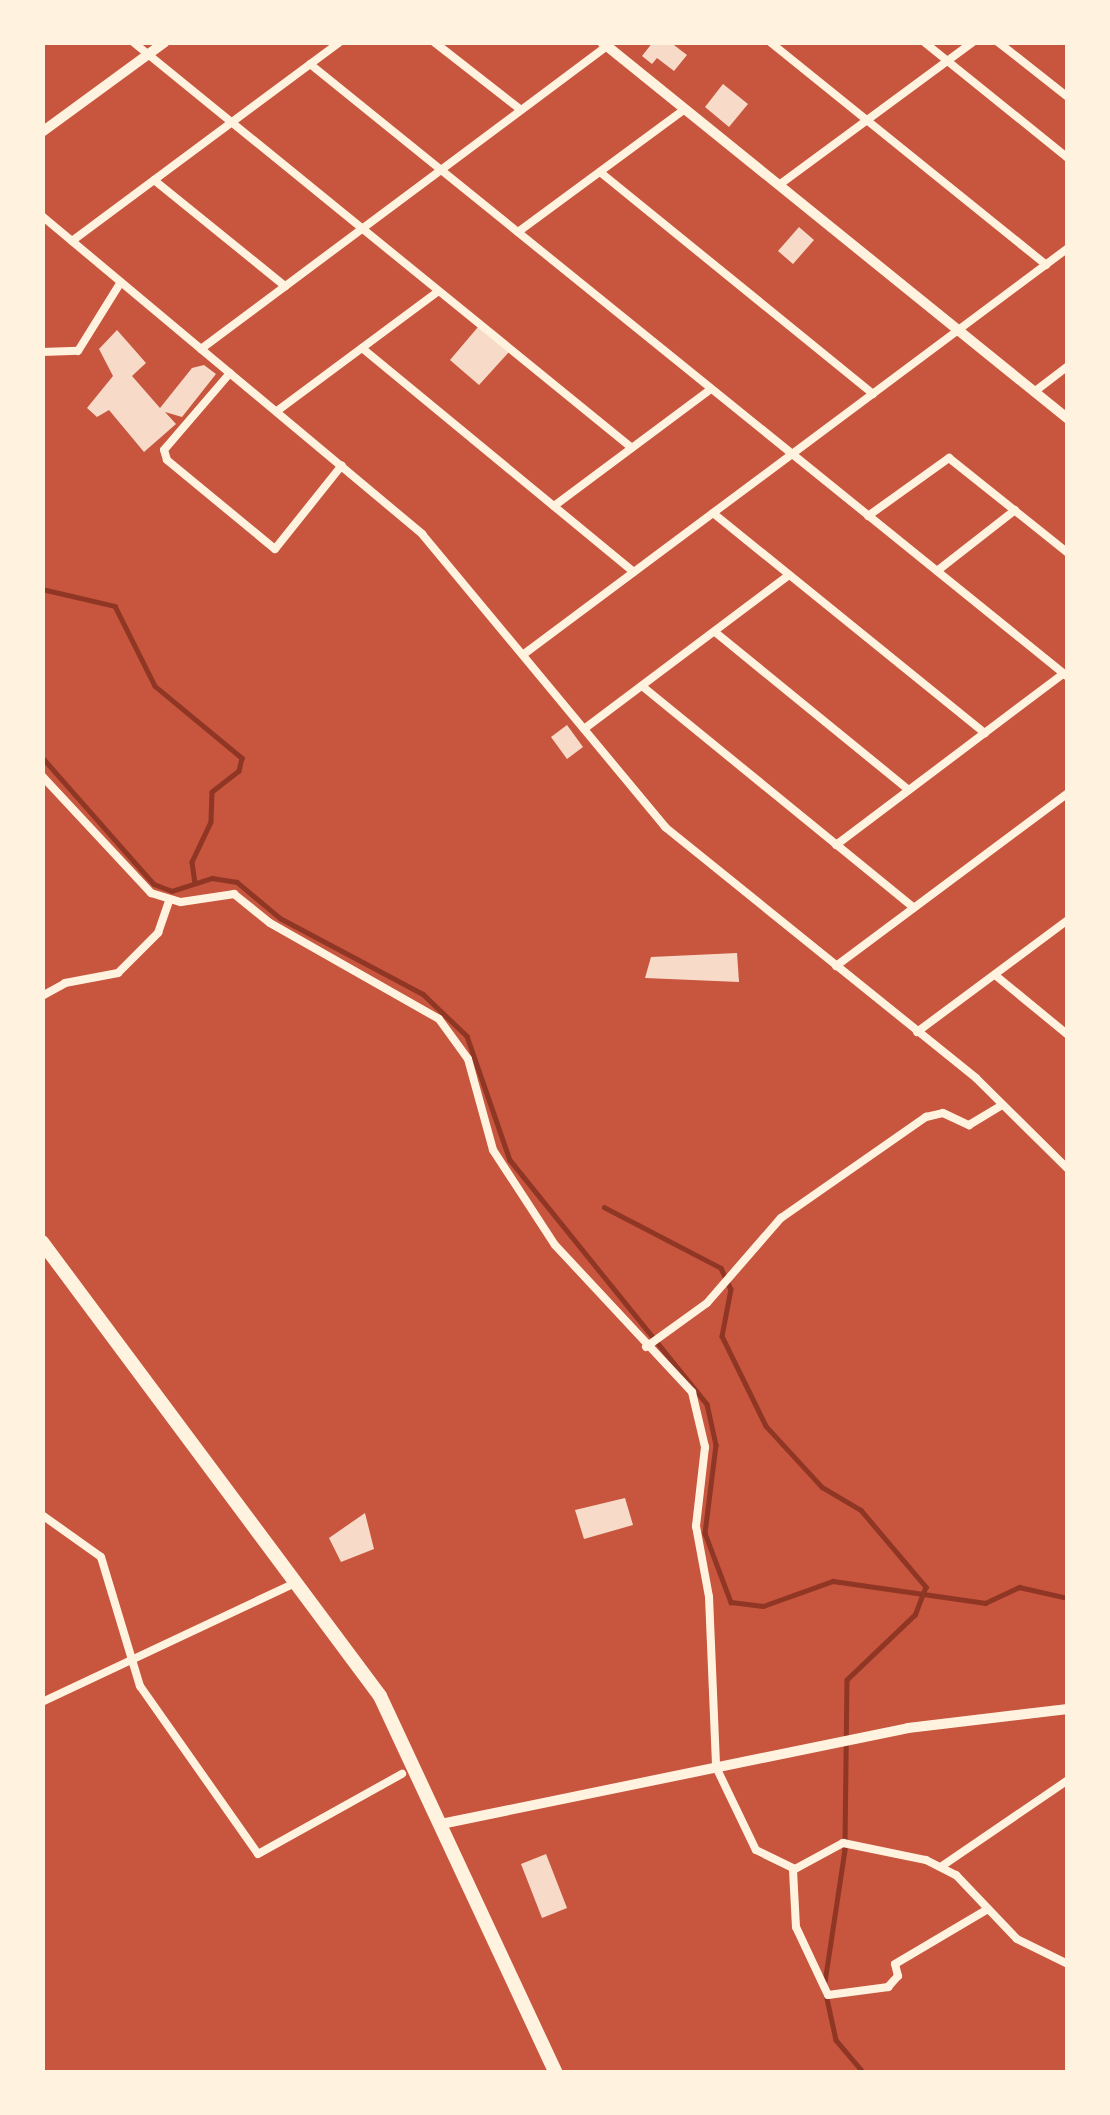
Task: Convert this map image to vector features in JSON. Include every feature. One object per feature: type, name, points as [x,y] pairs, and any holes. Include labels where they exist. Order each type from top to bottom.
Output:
[{"type":"highway","points":[[42,1242],[380,1696],[556,2073]]},
{"type":"street","points":[[133,42],[229,125],[632,448]]},
{"type":"street","points":[[42,132],[165,42]]},
{"type":"street","points":[[72,241],[340,42]]},
{"type":"street","points":[[434,42],[521,110]]},
{"type":"street","points":[[770,42],[1046,265]]},
{"type":"street","points":[[925,42],[1068,158]]},
{"type":"street","points":[[779,185],[973,42]]},
{"type":"street","points":[[998,42],[1068,98]]},
{"type":"street","points":[[201,349],[605,44],[1068,419]]},
{"type":"street","points":[[310,64],[1066,676],[836,845]]},
{"type":"street","points":[[518,232],[685,109]]},
{"type":"street","points":[[600,172],[873,394]]},
{"type":"street","points":[[154,181],[285,286]]},
{"type":"street","points":[[42,216],[342,465],[444,556],[665,827],[917,1032],[1068,1169]]},
{"type":"street","points":[[524,654],[1068,248]]},
{"type":"street","points":[[42,352],[80,350],[121,282]]},
{"type":"street","points":[[277,411],[437,292]]},
{"type":"street","points":[[362,348],[634,572]]},
{"type":"street","points":[[1034,392],[1068,366]]},
{"type":"street","points":[[230,373],[164,450],[166,460],[275,549],[342,465]]},
{"type":"street","points":[[554,506],[711,389]]},
{"type":"street","points":[[868,515],[949,458],[1068,553]]},
{"type":"street","points":[[937,571],[1015,510]]},
{"type":"street","points":[[713,513],[985,733]]},
{"type":"street","points":[[584,729],[789,575]]},
{"type":"street","points":[[714,632],[909,790]]},
{"type":"street","points":[[642,686],[914,908]]},
{"type":"street","points":[[42,776],[142,886],[170,901],[234,894],[270,923],[439,1019],[468,1059],[498,1157],[566,1261],[687,1386],[702,1419],[696,1526],[710,1597],[716,1767],[756,1850],[792,1869]]},
{"type":"street","points":[[836,967],[1067,796]]},
{"type":"street","points":[[42,996],[65,983],[118,973],[153,940],[170,901]]},
{"type":"street","points":[[917,1032],[1068,920]]},
{"type":"street","points":[[994,975],[1068,1035]]},
{"type":"street","points":[[646,1347],[706,1303],[787,1213],[926,1117],[943,1113],[969,1125],[1002,1105]]},
{"type":"street","points":[[42,1515],[101,1557],[133,1663],[164,1728],[258,1854],[402,1774]]},
{"type":"street","points":[[42,1702],[133,1663],[296,1582]]},
{"type":"street","points":[[441,1824],[929,1724],[1068,1709]]},
{"type":"street","points":[[942,1867],[1068,1780]]},
{"type":"street","points":[[792,1869],[851,1843],[942,1867],[1017,1939],[1068,1964]]},
{"type":"street","points":[[792,1869],[796,1927],[828,1995],[888,1987],[898,1976],[895,1964],[988,1910]]},
{"type":"building","points":[[653,42],[670,42],[687,55],[674,71],[657,58],[652,64],[642,56]]},
{"type":"building","points":[[723,84],[748,104],[729,127],[705,107]]},
{"type":"building","points":[[799,227],[814,240],[793,264],[778,251]]},
{"type":"building","points":[[478,327],[509,352],[479,385],[450,360]]},
{"type":"building","points":[[117,330],[146,363],[132,376],[160,408],[192,368],[204,365],[216,374],[182,417],[165,412],[176,424],[144,452],[109,410],[97,417],[87,408],[113,376],[99,349]]},
{"type":"building","points":[[567,725],[583,747],[567,759],[551,737]]},
{"type":"building","points":[[737,953],[739,982],[645,978],[651,957]]},
{"type":"building","points":[[625,1498],[633,1525],[584,1539],[575,1510]]},
{"type":"building","points":[[365,1513],[374,1549],[341,1562],[329,1538]]},
{"type":"building","points":[[546,1854],[567,1908],[542,1918],[521,1864]]},
{"type":"waterway","points":[[42,589],[115,606],[155,686],[242,758],[239,771],[212,792],[211,822],[192,862],[195,883]]},
{"type":"waterway","points":[[42,757],[154,884],[172,891],[212,878],[237,882],[280,918],[423,994],[467,1036],[510,1160],[707,1404],[716,1445],[705,1533],[731,1602],[763,1606],[833,1581],[985,1603],[1019,1587],[1068,1598]]},
{"type":"waterway","points":[[604,1207],[721,1268],[731,1289],[722,1336],[766,1426],[822,1487],[861,1510],[926,1587],[915,1615],[847,1680],[845,1850],[825,1983]]},
{"type":"waterway","points":[[826,1994],[836,2040],[864,2073]]}]
